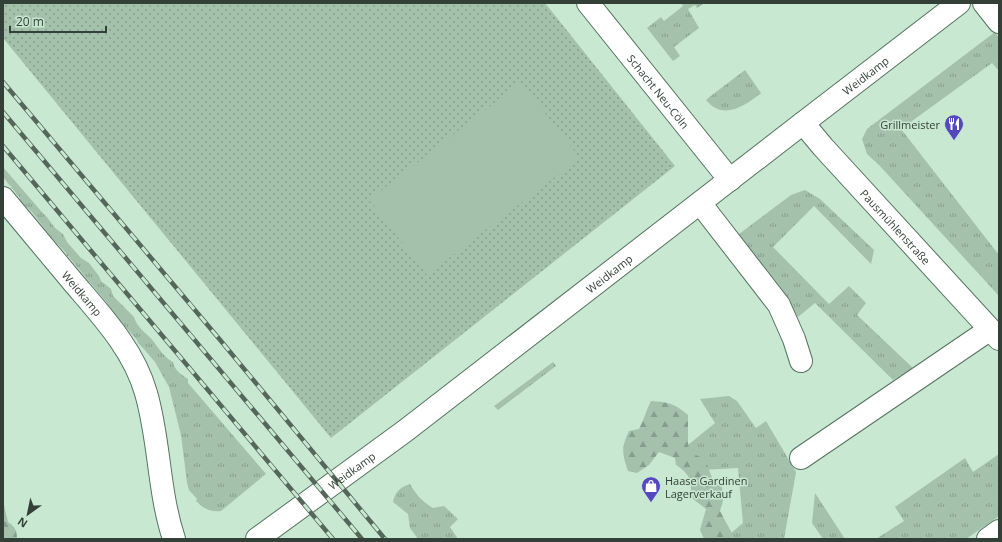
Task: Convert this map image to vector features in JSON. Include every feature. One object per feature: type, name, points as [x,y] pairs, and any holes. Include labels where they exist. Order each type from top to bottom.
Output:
[{"type":"street","name":"Schacht Neu-Cöln","points":[[588,3],[730,180]]},
{"type":"street","name":"Weidkamp","points":[[256,539],[405,431],[803,122],[959,3]]},
{"type":"street","points":[[984,3],[999,22]]},
{"type":"street","name":"Pausmühlenstraße","points":[[801,458],[994,335],[803,122]]},
{"type":"street","name":"Weidkamp","points":[[3,198],[102,316],[132,357],[146,392],[153,419],[163,495],[174,539]]},
{"type":"street","points":[[700,203],[779,305],[794,339],[801,361]]},
{"type":"street","points":[[988,539],[999,531]]},
{"type":"green space","points":[[3,3],[545,3],[675,166],[331,438],[3,38]]},
{"type":"green space","points":[[681,3],[705,3],[697,8],[695,5],[688,9],[699,28],[674,47],[680,56],[673,61],[647,28],[661,17],[664,21],[683,6]]},
{"type":"green space","points":[[995,32],[999,38],[999,71],[992,63],[901,129],[999,255],[999,296],[879,165],[867,154],[862,139],[867,129]]},
{"type":"green space","points":[[745,70],[761,93],[755,98],[734,109],[727,110],[720,110],[706,100],[712,95]]},
{"type":"green space","points":[[521,82],[580,158],[427,275],[369,200]]},
{"type":"green space","points":[[3,167],[55,228],[63,234],[67,242],[81,258],[89,263],[101,281],[111,289],[113,296],[134,317],[140,328],[152,339],[162,353],[173,362],[177,370],[188,379],[188,383],[266,474],[221,511],[214,511],[205,508],[196,501],[197,499],[189,490],[181,435],[169,387],[155,362],[107,306],[107,303],[50,236],[32,212],[19,200],[20,198],[3,177]]},
{"type":"green space","points":[[805,190],[820,199],[874,250],[871,264],[814,206],[773,247],[829,304],[849,286],[866,303],[857,315],[913,368],[893,380],[815,303],[798,317],[735,237],[791,195]]},
{"type":"green space","points":[[553,362],[556,366],[498,410],[494,406]]},
{"type":"green space","points":[[729,396],[737,401],[756,428],[766,421],[796,472],[784,539],[724,539],[743,523],[738,468],[702,470],[683,449],[715,423],[700,399]]},
{"type":"green space","points":[[651,401],[671,404],[688,415],[689,452],[705,459],[714,483],[722,487],[723,501],[720,511],[735,539],[704,539],[700,530],[706,509],[693,499],[688,476],[676,465],[675,458],[659,452],[649,465],[637,473],[628,471],[624,460],[623,451],[625,442],[629,431],[639,429]]},
{"type":"green space","points":[[999,454],[999,516],[966,539],[876,539],[904,521],[895,507],[965,458],[973,472]]},
{"type":"green space","points":[[410,484],[417,495],[426,503],[433,508],[444,506],[458,519],[450,527],[458,539],[418,539],[410,528],[408,514],[393,502],[398,490]]},
{"type":"green space","points":[[815,493],[845,539],[823,539],[812,523]]},
{"type":"green space","points":[[3,501],[8,522],[15,529],[17,539],[3,539]]},
{"type":"railway","points":[[3,82],[385,539]]},
{"type":"railway","points":[[3,112],[362,539]]},
{"type":"railway","points":[[3,146],[333,539]]},
{"type":"place","name":"Grillmeister","points":[[954,141]]},
{"type":"place","name":"Haase Gardinen Lagerverkauf","points":[[651,503]]}]
